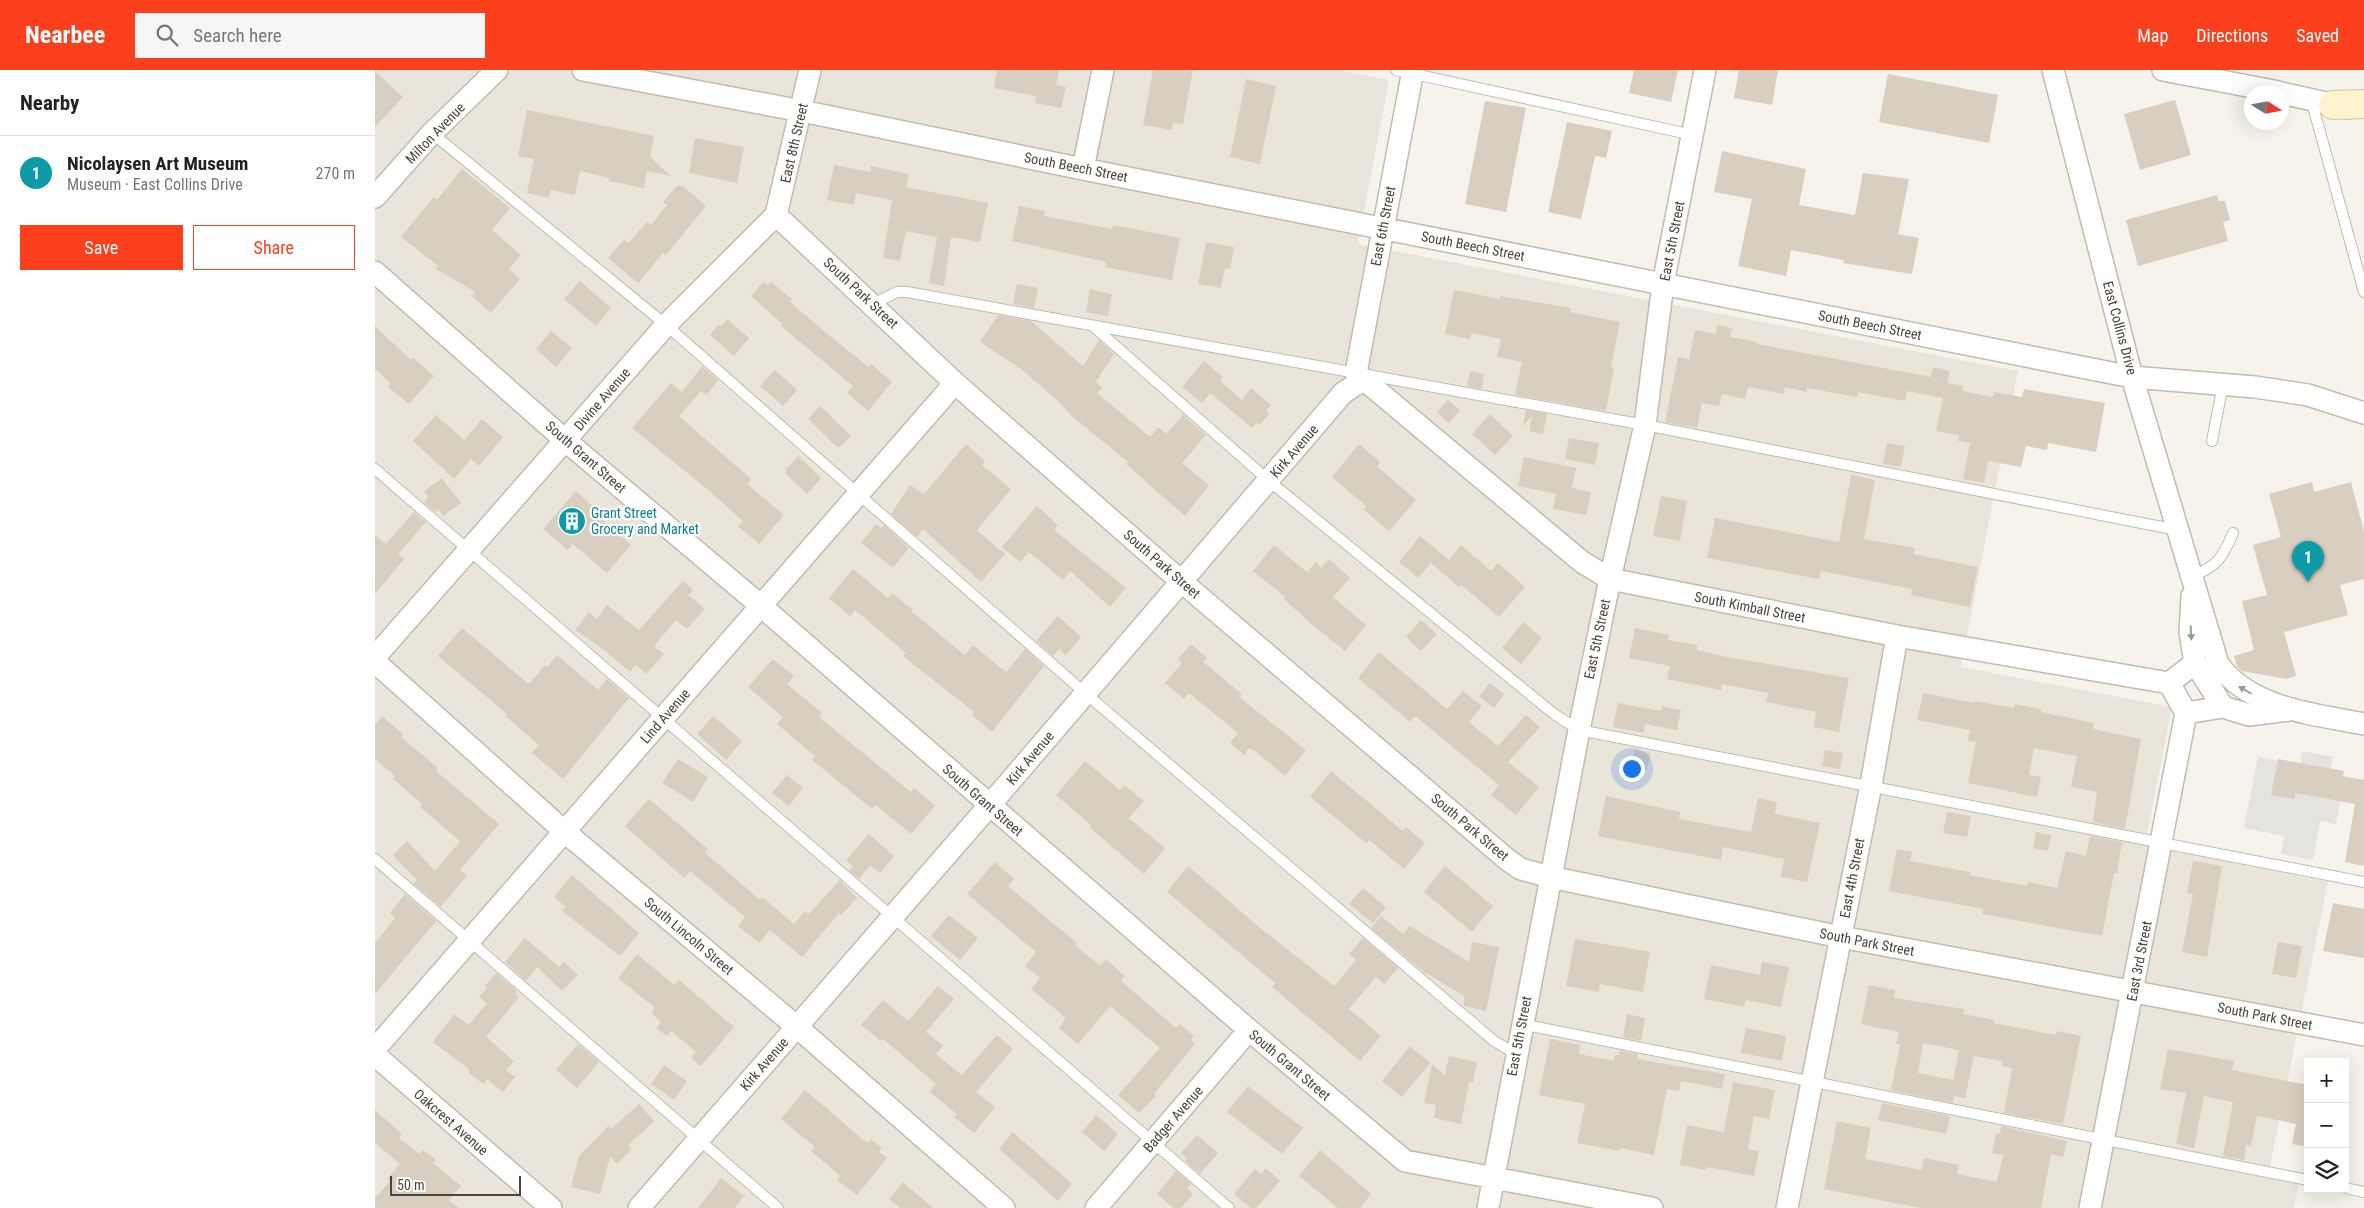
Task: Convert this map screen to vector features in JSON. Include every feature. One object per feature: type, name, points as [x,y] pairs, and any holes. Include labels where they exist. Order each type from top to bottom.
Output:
[{"type":"main road","points":[[2322,102],[2364,104]]},
{"type":"street","name":"Milton Avenue","points":[[375,197],[432,133],[497,70]]},
{"type":"street","name":"South Beech Street","points":[[583,70],[802,111],[1083,169],[2133,377],[2223,384],[2308,395],[2364,413]]},
{"type":"street","name":"East 8th Street","points":[[776,215],[802,111],[810,70]]},
{"type":"street","points":[[1083,169],[1103,70]]},
{"type":"street","name":"East 5th Street","points":[[1487,1208],[1515,1054],[1579,730],[1610,578],[1645,425],[1663,284],[1705,70]]},
{"type":"street","name":"East Collins Drive","points":[[2053,70],[2133,377],[2218,664],[2229,679],[2246,691],[2290,710]]},
{"type":"street","points":[[2163,70],[2244,86]]},
{"type":"street","name":"East 6th Street","points":[[1360,376],[1407,71]]},
{"type":"street","points":[[2289,95],[2364,111]]},
{"type":"street","name":"South Park Street","points":[[776,215],[955,383],[1182,582],[1509,861],[1521,869],[1550,877],[1841,938],[2364,1035]]},
{"type":"street","name":"Divine Avenue","points":[[375,657],[666,325],[776,215]]},
{"type":"street","name":"South Grant Street","points":[[375,272],[566,441],[760,605],[1249,1030],[1405,1161],[1651,1208]]},
{"type":"street","name":"Kirk Avenue","points":[[639,1208],[989,806],[1343,393],[1360,376]]},
{"type":"street","name":"South Kimball Street","points":[[1360,376],[1582,562],[1610,578],[1897,636],[2169,683]]},
{"type":"street","name":"Lind Avenue","points":[[375,1049],[955,383]]},
{"type":"street","name":"East Collins Drive","points":[[2192,581],[2190,632],[2195,663],[2223,707]]},
{"type":"street","name":"East 4th Street","points":[[1787,1208],[1871,785],[1897,636]]},
{"type":"street","name":"South Lincoln Street","points":[[375,662],[565,832],[797,1026],[1005,1208]]},
{"type":"street","points":[[2195,663],[2169,683],[2186,713],[2223,707],[2249,714],[2290,710],[2364,724]]},
{"type":"street","name":"East 3rd Street","points":[[2090,1208],[2186,713]]},
{"type":"street","name":"Badger Avenue","points":[[1096,1208],[1249,1030]]},
{"type":"street","name":"Oakcrest Avenue","points":[[375,1055],[551,1208]]},
{"type":"lane","points":[[1407,71],[1693,135]]},
{"type":"lane","points":[[2322,102],[2364,292]]},
{"type":"lane","points":[[432,133],[666,325],[1085,693],[1494,1041],[1515,1054]]},
{"type":"lane","points":[[873,304],[897,292],[907,292],[1360,376],[1645,425],[2177,530]]},
{"type":"lane","points":[[1093,326],[1268,480],[1554,714],[1579,730],[2161,841],[2364,882]]},
{"type":"lane","points":[[2212,441],[2223,384]]},
{"type":"lane","points":[[375,469],[1229,1208]]},
{"type":"lane","points":[[2192,581],[2211,568],[2223,556],[2233,533]]},
{"type":"lane","points":[[375,859],[778,1208]]},
{"type":"lane","points":[[1521,1024],[2304,1179]]},
{"type":"lane","points":[[2349,1189],[2364,1192]]},
{"type":"shaded area","points":[[375,70],[1337,70],[1389,80],[1358,244],[2018,371],[1961,667],[2172,707],[2145,845],[2328,882],[2268,1176],[2299,1182],[2294,1208],[375,1208]]},
{"type":"shaded area","points":[[2303,751],[2333,757],[2329,776],[2344,779],[2336,824],[2320,821],[2313,860],[2281,854],[2284,836],[2244,828],[2258,757],[2300,765]]},
{"type":"building","points":[[997,70],[1059,70],[1056,85],[1066,87],[1061,108],[1035,103],[1036,96],[994,88]]},
{"type":"building","points":[[1153,70],[1193,70],[1183,124],[1173,123],[1172,130],[1143,125]]},
{"type":"building","points":[[1634,70],[1678,70],[1671,102],[1629,93]]},
{"type":"building","points":[[1739,70],[1778,70],[1772,105],[1734,98]]},
{"type":"building","points":[[375,71],[403,97],[375,127]]},
{"type":"building","points":[[1888,74],[1998,95],[1989,143],[1879,122]]},
{"type":"building","points":[[1246,79],[1276,86],[1260,164],[1230,157]]},
{"type":"building","points":[[2175,100],[2191,155],[2140,170],[2124,114]]},
{"type":"building","points":[[1485,101],[1526,108],[1506,212],[1465,204]]},
{"type":"building","points":[[527,110],[654,136],[650,157],[671,176],[647,171],[644,188],[609,181],[610,178],[580,171],[575,195],[551,190],[549,198],[527,193],[534,159],[518,156]]},
{"type":"building","points":[[1567,122],[1612,131],[1606,158],[1595,156],[1581,219],[1548,212]]},
{"type":"building","points":[[695,138],[744,147],[737,183],[689,173]]},
{"type":"building","points":[[1722,151],[1806,169],[1799,205],[1855,215],[1863,173],[1909,179],[1898,234],[1919,238],[1912,274],[1843,263],[1844,260],[1791,250],[1786,276],[1738,266],[1752,199],[1714,192]]},
{"type":"building","points":[[834,165],[870,172],[871,166],[909,174],[906,187],[988,203],[980,242],[951,237],[944,286],[929,283],[937,237],[906,231],[900,261],[883,258],[892,200],[856,193],[854,205],[827,200]]},
{"type":"building","points":[[462,169],[510,208],[492,230],[521,255],[509,269],[520,279],[491,313],[472,296],[475,292],[436,269],[438,266],[401,237],[434,197],[437,200]]},
{"type":"building","points":[[677,186],[683,186],[706,206],[666,255],[663,253],[638,283],[608,258],[624,240],[628,243],[647,222],[651,225],[667,205],[663,202]]},
{"type":"building","points":[[2217,195],[2218,201],[2225,201],[2230,220],[2223,222],[2228,241],[2138,266],[2126,220]]},
{"type":"building","points":[[1019,206],[1045,211],[1044,216],[1112,229],[1113,225],[1180,238],[1172,280],[1105,267],[1106,262],[1012,241]]},
{"type":"building","points":[[1206,242],[1234,247],[1230,269],[1225,268],[1221,288],[1198,284]]},
{"type":"building","points":[[580,281],[611,308],[596,326],[564,299]]},
{"type":"building","points":[[763,282],[768,285],[771,282],[792,299],[790,302],[831,337],[869,367],[871,364],[892,382],[868,411],[847,393],[853,386],[781,326],[783,324],[751,296]]},
{"type":"building","points":[[1017,284],[1038,288],[1034,308],[1013,304]]},
{"type":"building","points":[[1090,289],[1112,294],[1108,316],[1086,312]]},
{"type":"building","points":[[1454,290],[1500,299],[1500,296],[1571,308],[1570,312],[1620,322],[1611,367],[1614,368],[1606,411],[1515,395],[1522,362],[1497,357],[1501,339],[1471,333],[1470,339],[1445,334]]},
{"type":"building","points":[[998,315],[1031,321],[1083,366],[1099,340],[1114,354],[1096,382],[1102,388],[1097,393],[1150,437],[1158,427],[1166,434],[1183,415],[1206,435],[1182,463],[1209,485],[1185,516],[1126,464],[1128,462],[1074,418],[1057,400],[1021,369],[980,342]]},
{"type":"building","points":[[727,319],[749,338],[734,356],[710,335],[719,324],[721,326]]},
{"type":"building","points":[[1717,325],[1732,328],[1730,337],[1757,342],[1757,344],[1931,377],[1933,367],[1950,371],[1947,383],[1963,386],[1962,391],[1993,397],[1994,392],[2022,397],[2024,389],[2105,403],[2096,452],[2048,443],[2047,450],[2026,446],[2021,467],[1988,461],[1984,483],[1963,479],[1970,443],[1958,441],[1959,435],[1936,431],[1943,398],[1907,391],[1905,401],[1858,392],[1857,397],[1807,388],[1806,392],[1785,387],[1784,394],[1748,387],[1745,399],[1722,394],[1719,406],[1702,403],[1697,428],[1665,422],[1678,357],[1689,359],[1695,330],[1716,334]]},
{"type":"building","points":[[375,326],[411,360],[413,358],[434,376],[409,404],[388,387],[391,384],[375,369]]},
{"type":"building","points":[[551,331],[572,348],[556,367],[536,349]]},
{"type":"building","points":[[1204,361],[1223,377],[1220,381],[1242,400],[1251,388],[1271,405],[1266,411],[1269,414],[1260,425],[1256,423],[1252,428],[1210,393],[1202,403],[1182,387]]},
{"type":"building","points":[[702,366],[718,380],[707,395],[701,391],[679,416],[751,479],[747,484],[784,515],[759,544],[738,526],[743,521],[632,428],[671,383],[682,392]]},
{"type":"building","points":[[775,370],[797,390],[783,406],[760,386]]},
{"type":"building","points":[[1470,371],[1484,374],[1482,389],[1467,386]]},
{"type":"building","points":[[1448,400],[1460,410],[1449,423],[1437,412]]},
{"type":"building","points":[[820,406],[851,436],[838,448],[808,419]]},
{"type":"building","points":[[1526,410],[1547,414],[1543,434],[1529,431],[1532,416],[1523,426]]},
{"type":"building","points":[[1490,414],[1513,436],[1495,455],[1472,434]]},
{"type":"building","points":[[436,415],[464,440],[482,419],[503,437],[479,466],[471,459],[454,479],[413,441]]},
{"type":"building","points":[[1569,438],[1599,443],[1595,465],[1565,459]]},
{"type":"building","points":[[1887,443],[1905,446],[1901,467],[1883,464]]},
{"type":"building","points":[[966,444],[985,461],[982,465],[1011,489],[977,530],[1005,554],[981,582],[923,529],[917,537],[891,514],[910,485],[924,494]]},
{"type":"building","points":[[1359,444],[1380,462],[1377,466],[1416,500],[1389,531],[1363,509],[1366,506],[1332,477]]},
{"type":"building","points":[[798,456],[821,478],[807,494],[786,474],[786,469]]},
{"type":"building","points":[[1524,457],[1576,468],[1572,488],[1591,492],[1586,515],[1553,509],[1556,494],[1518,486]]},
{"type":"building","points":[[1851,475],[1875,480],[1864,539],[1915,548],[1913,554],[1978,567],[1970,607],[1911,595],[1912,589],[1821,571],[1819,579],[1707,558],[1715,518],[1839,542]]},
{"type":"building","points":[[442,478],[461,503],[443,516],[438,509],[435,512],[424,502],[428,496],[424,491]]},
{"type":"building","points":[[2312,482],[2314,492],[2351,482],[2364,532],[2364,579],[2340,585],[2348,615],[2284,632],[2296,676],[2286,679],[2242,671],[2237,666],[2234,656],[2254,650],[2242,601],[2267,595],[2253,545],[2281,537],[2269,494]]},
{"type":"building","points":[[576,491],[600,513],[598,516],[631,545],[607,573],[573,544],[568,550],[543,529]]},
{"type":"building","points":[[1661,496],[1687,501],[1680,541],[1653,536]]},
{"type":"building","points":[[1037,506],[1058,525],[1054,530],[1126,588],[1110,607],[1070,571],[1063,580],[1029,552],[1020,562],[1002,547]]},
{"type":"building","points":[[414,512],[426,522],[398,554],[404,559],[375,594],[375,535],[386,544]]},
{"type":"building","points":[[876,524],[882,528],[884,525],[909,548],[893,568],[861,543]]},
{"type":"building","points":[[1420,536],[1449,560],[1461,545],[1491,571],[1498,563],[1525,587],[1499,617],[1431,563],[1418,578],[1399,562]]},
{"type":"building","points":[[1274,545],[1307,572],[1316,562],[1321,568],[1329,559],[1350,578],[1333,597],[1366,625],[1345,651],[1310,623],[1284,599],[1285,597],[1253,571]]},
{"type":"building","points":[[853,569],[888,598],[892,593],[913,610],[912,612],[965,655],[973,645],[1006,672],[1025,649],[1044,666],[992,732],[972,715],[974,712],[903,656],[906,653],[855,610],[850,616],[829,598]]},
{"type":"building","points":[[683,581],[693,590],[688,595],[705,609],[687,629],[676,620],[654,646],[664,654],[646,674],[636,665],[630,672],[599,646],[575,630],[589,612],[597,619],[607,605],[639,630]]},
{"type":"building","points":[[1058,616],[1081,637],[1066,655],[1059,649],[1053,656],[1036,641]]},
{"type":"building","points":[[1421,620],[1437,634],[1421,651],[1406,637]]},
{"type":"building","points":[[1523,622],[1542,638],[1521,664],[1502,648]]},
{"type":"building","points":[[462,628],[529,684],[545,665],[547,667],[557,655],[598,690],[607,679],[629,698],[563,779],[532,753],[539,745],[505,716],[507,714],[438,656]]},
{"type":"building","points":[[1635,628],[1669,635],[1668,640],[1697,645],[1697,650],[1849,678],[1839,732],[1814,727],[1816,712],[1766,702],[1768,693],[1722,684],[1721,690],[1667,679],[1670,666],[1629,658]]},
{"type":"building","points":[[1191,644],[1207,658],[1203,662],[1242,694],[1239,697],[1306,750],[1285,776],[1255,751],[1249,748],[1244,755],[1230,743],[1238,733],[1189,693],[1184,699],[1165,683],[1182,663],[1178,659]]},
{"type":"building","points":[[1379,652],[1447,709],[1463,691],[1482,706],[1469,722],[1498,746],[1526,715],[1540,727],[1508,762],[1539,787],[1516,815],[1491,795],[1499,785],[1415,716],[1410,722],[1358,678]]},
{"type":"building","points":[[773,659],[794,676],[787,684],[822,713],[819,717],[911,792],[914,788],[935,806],[911,834],[876,805],[872,809],[812,760],[815,756],[777,724],[783,717],[748,687]]},
{"type":"building","points":[[1490,683],[1504,694],[1494,708],[1479,696]]},
{"type":"building","points":[[1923,693],[1975,703],[1975,701],[2014,708],[2015,704],[2041,709],[2041,712],[2094,723],[2093,729],[2141,739],[2125,829],[2093,822],[2097,792],[2071,787],[2077,756],[2034,748],[2029,775],[2041,777],[2037,797],[1968,783],[1976,742],[1968,741],[1970,730],[1917,720]]},
{"type":"building","points":[[1618,703],[1661,711],[1662,706],[1681,710],[1677,730],[1645,724],[1644,733],[1613,727]]},
{"type":"building","points":[[382,716],[403,734],[401,737],[438,768],[436,771],[499,824],[460,870],[467,875],[441,907],[414,884],[417,880],[393,855],[407,841],[435,871],[460,841],[420,807],[422,804],[393,779],[395,776],[375,759],[375,725]]},
{"type":"building","points":[[713,716],[742,741],[726,760],[697,734]]},
{"type":"building","points":[[1634,750],[1651,753],[1647,770],[1630,767]]},
{"type":"building","points":[[1825,750],[1843,753],[1840,769],[1822,766]]},
{"type":"building","points":[[678,759],[708,777],[693,802],[662,783]]},
{"type":"building","points":[[2278,759],[2344,771],[2343,776],[2364,780],[2364,866],[2345,862],[2355,804],[2296,793],[2294,799],[2271,795]]},
{"type":"building","points":[[1085,761],[1120,790],[1124,785],[1144,801],[1129,818],[1165,848],[1144,874],[1089,827],[1091,825],[1056,795]]},
{"type":"building","points":[[1331,771],[1403,831],[1406,827],[1425,843],[1404,869],[1369,840],[1366,843],[1310,797]]},
{"type":"building","points":[[787,775],[803,788],[789,806],[772,793]]},
{"type":"building","points":[[1606,796],[1680,812],[1679,819],[1751,832],[1758,798],[1777,802],[1775,814],[1820,823],[1807,882],[1781,877],[1784,859],[1723,847],[1721,860],[1598,836]]},
{"type":"building","points":[[649,799],[708,849],[705,853],[760,900],[762,897],[794,924],[805,911],[809,914],[840,880],[857,898],[841,915],[839,913],[802,957],[770,930],[759,943],[738,926],[745,917],[690,871],[684,878],[625,826]]},
{"type":"building","points":[[1947,812],[1971,816],[1967,837],[1943,833]]},
{"type":"building","points":[[2036,832],[2051,835],[2048,851],[2033,848]]},
{"type":"building","points":[[869,834],[894,856],[880,873],[870,865],[859,879],[849,870],[853,866],[846,860]]},
{"type":"building","points":[[2090,836],[2122,842],[2117,873],[2114,873],[2102,936],[1982,914],[1983,909],[1889,891],[1897,849],[1912,852],[1910,861],[1970,872],[1970,875],[2027,886],[2028,882],[2057,888],[2066,851],[2086,856]]},
{"type":"building","points":[[2193,861],[2222,866],[2207,957],[2182,952],[2193,894],[2187,893]]},
{"type":"building","points":[[995,862],[1014,879],[1008,886],[1077,943],[1075,945],[1100,966],[1106,959],[1125,976],[1121,981],[1176,1028],[1180,1024],[1194,1036],[1191,1040],[1195,1044],[1154,1094],[1156,1096],[1139,1113],[1118,1095],[1160,1048],[1110,1006],[1078,1044],[1059,1028],[1066,1018],[1031,989],[1040,978],[1025,966],[1036,952],[967,894]]},
{"type":"building","points":[[1188,866],[1259,927],[1334,986],[1356,960],[1349,954],[1363,938],[1398,968],[1384,984],[1376,977],[1349,1009],[1381,1036],[1360,1061],[1272,987],[1275,983],[1167,892]]},
{"type":"building","points":[[1445,866],[1493,906],[1472,932],[1424,892]]},
{"type":"building","points":[[572,875],[639,933],[620,956],[562,911],[566,907],[554,897]]},
{"type":"building","points":[[1363,888],[1386,907],[1373,923],[1349,904]]},
{"type":"building","points":[[405,894],[436,921],[375,994],[375,943],[395,918],[390,913]]},
{"type":"building","points":[[2333,903],[2364,909],[2364,958],[2323,951]]},
{"type":"building","points":[[949,915],[978,938],[960,960],[931,936]]},
{"type":"building","points":[[1381,916],[1403,934],[1410,926],[1469,962],[1472,942],[1499,947],[1486,1011],[1464,1006],[1464,996],[1424,972],[1371,928]]},
{"type":"building","points":[[525,938],[559,967],[564,962],[578,975],[562,991],[537,967],[526,981],[505,962]]},
{"type":"building","points":[[1575,939],[1650,952],[1643,992],[1600,984],[1599,992],[1566,986]]},
{"type":"building","points":[[2278,942],[2302,946],[2296,978],[2272,974]]},
{"type":"building","points":[[637,954],[674,985],[679,980],[734,1027],[701,1066],[691,1058],[696,1052],[671,1031],[667,1036],[656,1028],[661,1022],[651,1013],[655,1008],[618,978]]},
{"type":"building","points":[[1762,962],[1789,967],[1781,1007],[1746,1000],[1744,1007],[1704,999],[1711,965],[1760,975]]},
{"type":"building","points":[[496,973],[517,991],[515,994],[519,997],[486,1037],[514,1061],[506,1070],[515,1077],[503,1092],[487,1079],[483,1084],[468,1072],[470,1070],[433,1042],[454,1014],[469,1025],[487,1003],[479,997]]},
{"type":"building","points":[[1869,985],[1895,990],[1894,998],[1964,1009],[1963,1014],[1994,1020],[1993,1023],[2056,1035],[2057,1031],[2081,1036],[2063,1124],[2004,1113],[2012,1068],[2002,1066],[2002,1061],[1974,1056],[1965,1098],[1954,1096],[1953,1103],[1891,1090],[1900,1045],[1896,1044],[1899,1032],[1861,1024]],"holes":[[[1923,1043],[1959,1050],[1953,1080],[1918,1073]]]},
{"type":"building","points":[[938,986],[954,999],[926,1032],[943,1046],[936,1054],[962,1075],[997,1035],[1013,1049],[976,1092],[995,1107],[974,1133],[954,1117],[957,1114],[930,1092],[936,1084],[883,1039],[881,1041],[861,1025],[883,1000],[908,1021]]},
{"type":"building","points":[[1627,1014],[1645,1018],[1641,1041],[1623,1037]]},
{"type":"building","points":[[1746,1028],[1786,1036],[1782,1061],[1741,1053]]},
{"type":"building","points":[[1550,1039],[1580,1045],[1579,1054],[1614,1061],[1615,1055],[1619,1055],[1620,1051],[1638,1054],[1637,1059],[1725,1074],[1722,1089],[1681,1081],[1679,1091],[1667,1089],[1654,1155],[1620,1148],[1619,1151],[1577,1143],[1585,1104],[1539,1095]]},
{"type":"building","points":[[578,1044],[599,1062],[577,1088],[556,1070]]},
{"type":"building","points":[[1410,1046],[1430,1063],[1402,1097],[1382,1081]]},
{"type":"building","points":[[2168,1049],[2234,1061],[2232,1070],[2304,1084],[2304,1146],[2292,1144],[2296,1124],[2257,1116],[2251,1146],[2246,1145],[2244,1160],[2223,1156],[2233,1102],[2204,1096],[2194,1148],[2176,1144],[2186,1093],[2160,1089]]},
{"type":"building","points":[[1449,1056],[1477,1062],[1473,1082],[1469,1082],[1461,1124],[1434,1118],[1436,1105],[1424,1103],[1432,1064],[1445,1075]]},
{"type":"building","points":[[664,1065],[687,1081],[674,1100],[651,1084]]},
{"type":"building","points":[[1733,1082],[1775,1090],[1769,1119],[1754,1116],[1748,1149],[1759,1151],[1754,1176],[1707,1167],[1706,1170],[1680,1165],[1687,1125],[1724,1132]]},
{"type":"building","points":[[1248,1086],[1303,1128],[1282,1154],[1227,1112]]},
{"type":"building","points":[[805,1090],[867,1143],[871,1139],[882,1148],[879,1152],[887,1158],[857,1195],[837,1180],[840,1176],[811,1151],[815,1147],[781,1119]]},
{"type":"building","points":[[1882,1103],[1950,1116],[1946,1134],[1878,1120]]},
{"type":"building","points":[[639,1104],[654,1121],[628,1145],[632,1149],[617,1164],[610,1157],[600,1194],[571,1187],[579,1156],[608,1126],[611,1129]]},
{"type":"building","points":[[375,1110],[402,1134],[399,1138],[419,1154],[423,1150],[436,1160],[433,1163],[461,1186],[449,1200],[459,1208],[375,1208],[375,1198],[390,1181],[388,1178],[400,1164],[375,1143]]},
{"type":"building","points":[[1096,1115],[1118,1134],[1104,1151],[1082,1132]]},
{"type":"building","points":[[1837,1121],[1871,1128],[1865,1159],[1922,1170],[1924,1158],[1959,1165],[1957,1174],[1997,1182],[2003,1155],[1992,1153],[1996,1133],[2000,1134],[2001,1126],[2067,1141],[2063,1157],[2051,1154],[2041,1208],[1920,1208],[1824,1189]]},
{"type":"building","points":[[1013,1132],[1072,1184],[1058,1201],[999,1149]]},
{"type":"building","points":[[1197,1135],[1218,1153],[1200,1174],[1185,1161],[1187,1158],[1181,1153]]},
{"type":"building","points":[[1320,1150],[1371,1194],[1360,1208],[1338,1208],[1299,1176]]},
{"type":"building","points":[[1266,1168],[1280,1181],[1256,1208],[1251,1208],[1234,1194],[1255,1169],[1261,1174]]},
{"type":"building","points":[[1176,1171],[1191,1184],[1187,1188],[1193,1194],[1181,1208],[1173,1208],[1157,1194]]},
{"type":"building","points":[[721,1178],[744,1196],[735,1208],[698,1208]]},
{"type":"building","points":[[903,1182],[933,1208],[900,1208],[889,1199]]},
{"type":"place","name":"Grant Street Grocery and Market","points":[[572,521]]},
{"type":"place","name":"Nicolaysen Art Museum","points":[[2308,582]]}]
